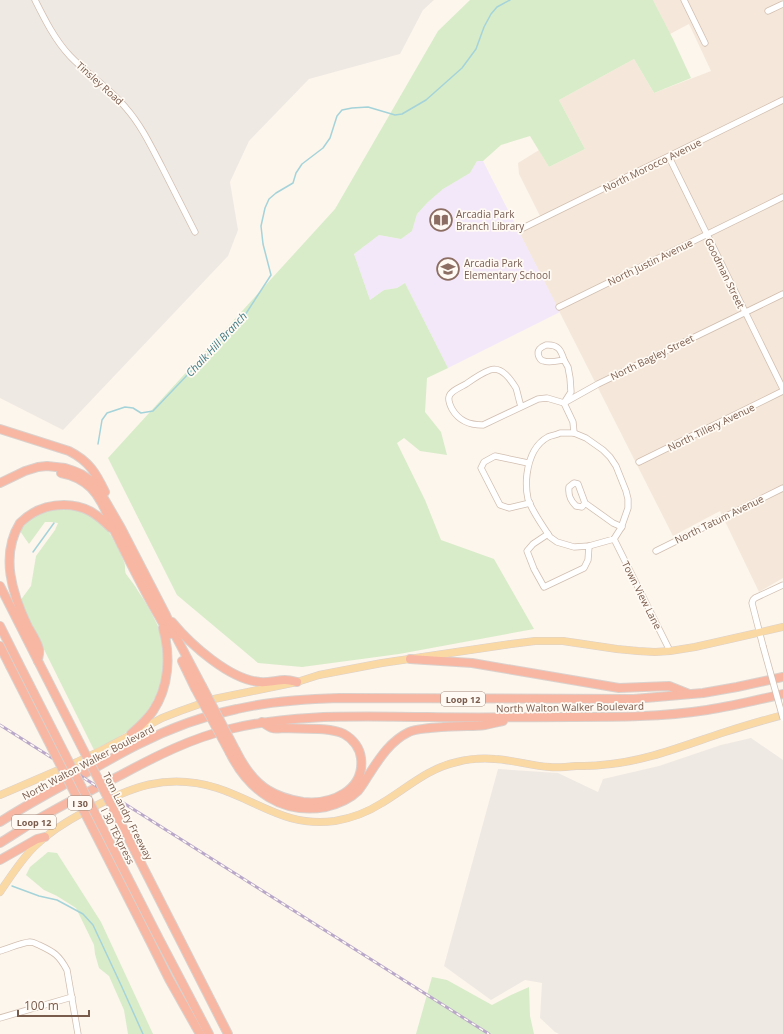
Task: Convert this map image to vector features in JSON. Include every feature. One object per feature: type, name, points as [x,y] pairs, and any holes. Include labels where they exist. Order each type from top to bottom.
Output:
[{"type":"highway","points":[[0,429],[69,451],[84,461],[97,476],[114,510],[118,530]]},
{"type":"highway","points":[[0,484],[18,477],[46,471],[68,474],[91,488],[118,530],[163,616],[173,631],[199,687],[233,752],[258,783],[268,790],[291,800],[316,802],[339,796],[352,787],[358,780],[362,766],[361,753],[351,739],[344,734],[324,730],[272,728],[262,722]]},
{"type":"highway","points":[[0,490],[18,477]]},
{"type":"highway","points":[[37,655],[8,583],[6,571],[5,561],[7,547],[16,527],[23,520],[48,506],[69,505],[79,506],[90,511],[118,530]]},
{"type":"highway","name":"Tom Landry Freeway","points":[[0,586],[37,655],[228,1034]]},
{"type":"highway","points":[[163,616],[193,644],[233,674],[242,678],[261,682],[286,680],[297,682]]},
{"type":"highway","points":[[132,734],[152,713],[163,692],[167,672],[167,644],[163,616]]},
{"type":"highway","name":"I 30 TEXpress","points":[[0,626],[209,1034]]},
{"type":"highway","name":"I 30","points":[[0,646],[169,979],[200,1034]]},
{"type":"highway","points":[[410,659],[472,663],[619,688],[669,686],[690,694]]},
{"type":"highway","name":"North Walton Walker Boulevard","points":[[0,822],[31,803],[139,744],[170,730],[236,709],[270,702],[339,698],[634,699],[703,693],[783,677]]},
{"type":"highway","name":"North Walton Walker Boulevard","points":[[0,843],[37,820],[169,750],[229,729],[262,722],[336,717],[644,716],[707,710],[783,694]]},
{"type":"highway","points":[[233,752],[235,765],[260,792],[271,799],[294,807],[318,808],[340,803],[350,798],[359,789],[383,753],[392,744],[410,732],[421,729],[484,725],[518,717]]},
{"type":"highway","points":[[0,860],[37,839],[45,837]]},
{"type":"main road","points":[[0,795],[77,762],[162,718],[198,704],[214,699],[297,682],[319,675],[410,659],[535,641],[563,641],[638,651],[670,651],[695,648],[783,627]]},
{"type":"main road","points":[[0,892],[22,860],[34,847],[58,827],[116,796],[138,787],[154,783],[170,781],[203,784],[218,788],[285,817],[301,821],[333,821],[364,813],[384,802],[424,774],[455,762],[478,759],[496,759],[551,768],[602,765],[629,761],[666,752],[727,731],[783,717]]},
{"type":"street","name":"Tinsley Road","points":[[35,0],[54,35],[70,56],[112,93],[137,121],[195,232]]},
{"type":"street","points":[[684,0],[705,43]]},
{"type":"street","points":[[768,11],[783,4]]},
{"type":"street","name":"North Morocco Avenue","points":[[521,229],[783,100]]},
{"type":"street","name":"Goodman Street","points":[[669,157],[783,390]]},
{"type":"street","name":"North Justin Avenue","points":[[559,307],[783,197]]},
{"type":"street","name":"North Bagley Street","points":[[564,403],[598,384],[783,294]]},
{"type":"street","points":[[564,360],[544,361],[538,355],[539,349],[546,345],[557,346],[568,367],[571,392],[564,403]]},
{"type":"street","points":[[521,406],[516,389],[508,376],[497,369],[491,369],[475,378],[450,394],[449,398],[450,406],[458,417],[467,423],[476,425],[483,425],[521,406],[538,399],[547,398],[564,403],[573,422],[574,433]]},
{"type":"street","name":"North Tillery Avenue","points":[[639,462],[783,390]]},
{"type":"street","points":[[560,433],[574,433],[586,438],[604,450],[616,466],[628,499],[628,508],[622,528],[614,539],[589,546],[574,547],[557,542],[550,537],[533,510],[526,490],[528,463],[540,444],[548,438],[560,433]]},
{"type":"street","points":[[528,463],[495,456],[484,462],[481,468],[500,505],[509,508],[530,503]]},
{"type":"street","name":"North Tatum Avenue","points":[[656,551],[783,488]]},
{"type":"street","points":[[585,503],[622,528]]},
{"type":"street","points":[[548,534],[533,544],[527,551],[534,569],[544,587],[584,568],[588,560],[589,546]]},
{"type":"street","name":"Town View Lane","points":[[614,539],[670,651]]},
{"type":"street","points":[[783,585],[753,600],[752,606],[783,717]]},
{"type":"street","points":[[0,951],[32,942],[50,950],[62,961],[66,970],[72,997],[78,1034]]},
{"type":"street","points":[[0,1018],[72,997]]},
{"type":"shaded area","points":[[0,0],[434,0],[423,10],[400,54],[309,79],[249,141],[230,182],[238,230],[228,256],[63,430],[0,398]]},
{"type":"shaded area","points":[[653,0],[783,0],[783,578],[759,592],[720,511],[673,536],[519,232],[543,222],[519,174],[518,163],[539,150],[549,167],[585,149],[559,100],[634,59],[654,93],[711,71],[689,24],[670,34]]},
{"type":"shaded area","name":"Arcadia Park Elementary School","points":[[477,161],[483,161],[560,312],[448,368],[405,283],[397,288],[384,290],[370,300],[354,254],[379,235],[401,239],[412,231],[417,214],[428,202],[443,189],[470,173]]},
{"type":"shaded area","points":[[751,738],[783,760],[783,1034],[559,1034],[540,1018],[542,983],[525,980],[491,1000],[444,966],[498,769],[558,773],[598,792],[603,779],[659,766],[721,745]]},
{"type":"green space","points":[[470,0],[653,0],[691,78],[654,93],[634,59],[559,100],[585,149],[549,167],[530,136],[501,145],[483,161],[477,161],[470,173],[443,189],[428,202],[417,214],[412,231],[401,239],[379,235],[354,254],[370,300],[384,290],[397,288],[405,283],[448,368],[427,378],[425,412],[441,432],[447,455],[420,451],[404,438],[397,443],[425,500],[441,540],[494,559],[534,629],[399,654],[302,667],[258,663],[177,595],[108,458],[335,209],[438,31]]},
{"type":"green space","points":[[70,508],[89,514],[107,529],[125,564],[126,574],[144,599],[158,626],[164,654],[164,669],[161,683],[156,697],[148,710],[128,731],[94,750],[20,601],[31,586],[36,556],[55,530],[58,523],[45,522],[29,544],[20,531],[28,521],[45,510]]},
{"type":"green space","points":[[48,852],[57,853],[101,922],[153,1034],[128,1034],[124,1010],[109,976],[99,968],[94,945],[76,908],[44,890],[26,875],[30,867]]},
{"type":"green space","points":[[432,977],[447,980],[492,1005],[529,987],[530,1016],[534,1034],[416,1034]]},
{"type":"waterway","name":"Chalk Hill Branch","points":[[98,444],[102,420],[107,413],[125,407],[133,408],[141,413],[153,411],[245,315],[271,275],[263,244],[261,226],[265,208],[269,199],[293,183],[296,173],[302,164],[323,148],[330,138],[337,116],[342,110],[368,107],[395,115],[402,114],[426,100],[462,68],[476,49],[484,27],[491,14],[497,7],[510,0]]},
{"type":"waterway","name":"Chalk Hill Branch","points":[[33,552],[54,523]]},
{"type":"waterway","name":"Chalk Hill Branch","points":[[12,886],[39,896],[57,900],[83,914],[93,925],[143,1034]]},
{"type":"railway","points":[[0,725],[489,1034]]},
{"type":"place","name":"Arcadia Park Branch Library","points":[[441,220]]},
{"type":"place","name":"Arcadia Park Elementary School","points":[[448,269]]}]
